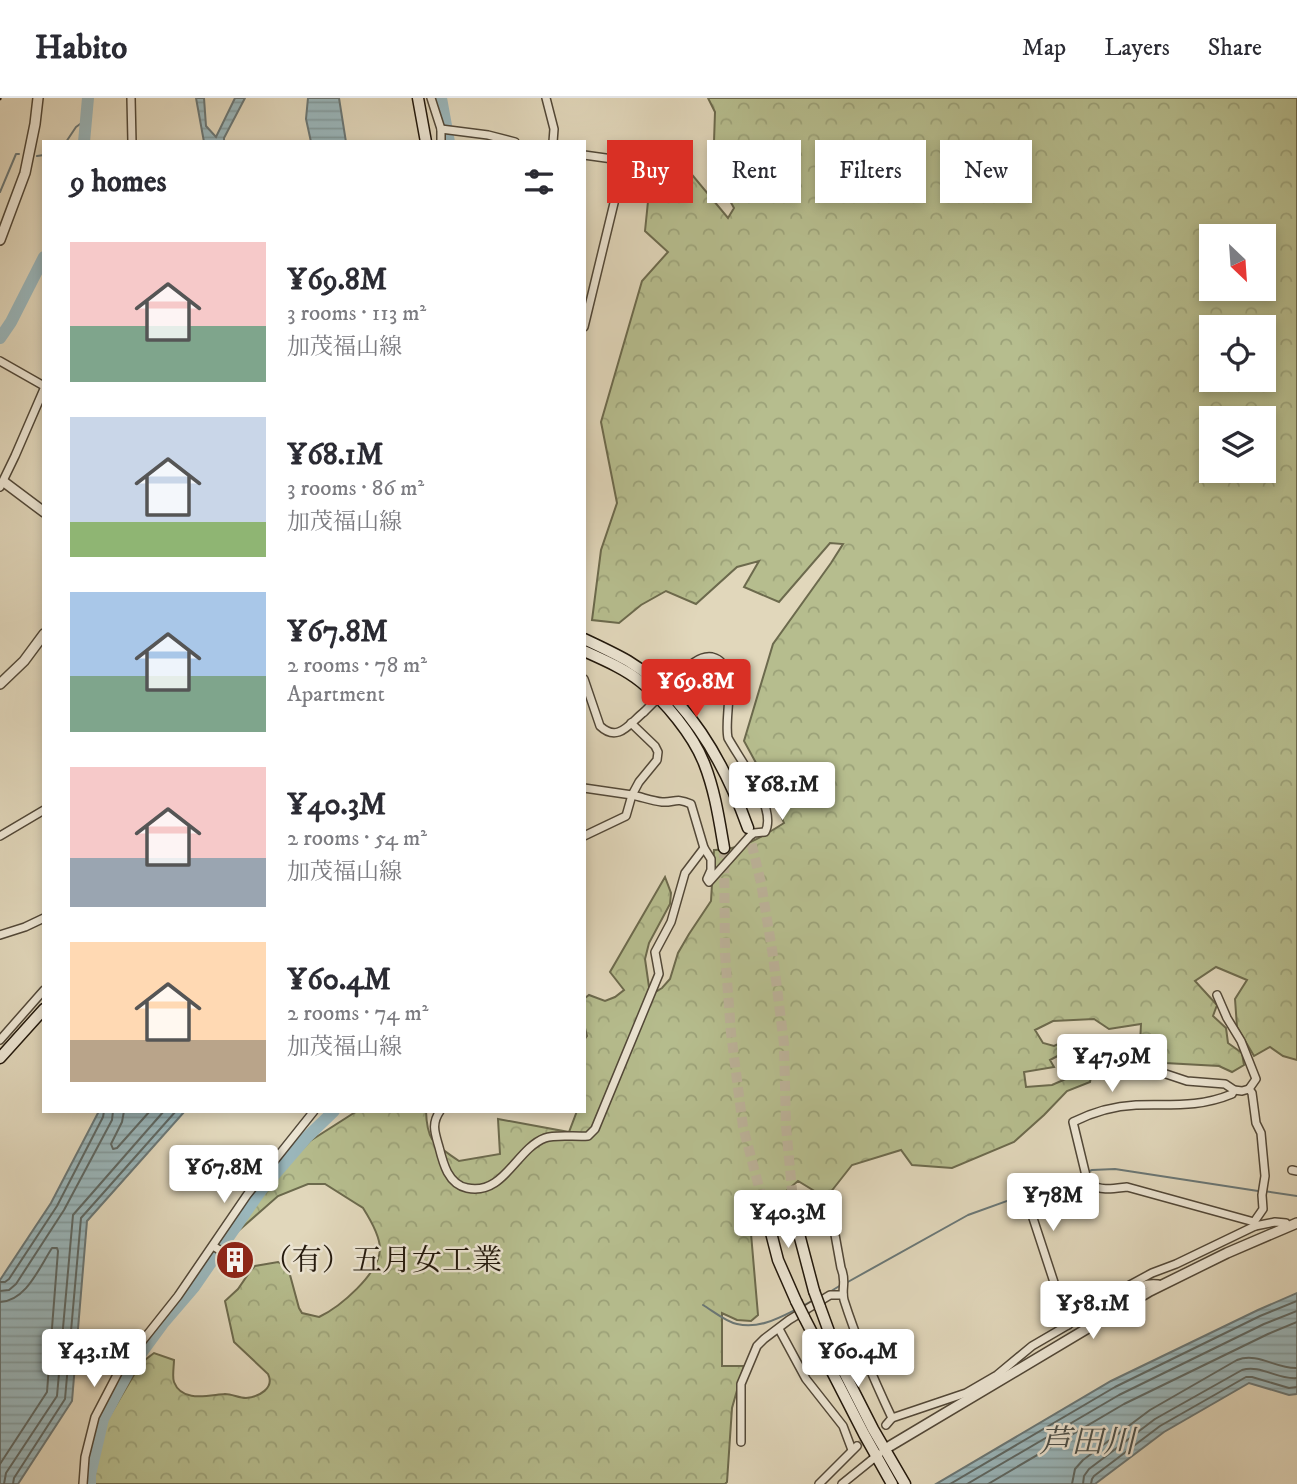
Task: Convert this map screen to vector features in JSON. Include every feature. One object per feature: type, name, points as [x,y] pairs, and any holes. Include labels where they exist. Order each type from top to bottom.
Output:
[{"type":"main road","points":[[418,98],[426,140]]},
{"type":"main road","points":[[586,640],[628,661],[676,702],[696,726],[723,768],[748,828]]},
{"type":"main road","points":[[586,651],[617,666],[641,682],[687,732],[703,761],[712,786],[724,848]]},
{"type":"main road","points":[[0,1058],[42,1011]]},
{"type":"main road","points":[[793,1201],[814,1291],[844,1370],[884,1450],[905,1484]]},
{"type":"main road","points":[[768,1221],[778,1260],[796,1301],[890,1480]]},
{"type":"street","points":[[0,240],[25,173],[38,98]]},
{"type":"street","points":[[131,98],[132,140]]},
{"type":"street","points":[[431,98],[445,129],[442,140]]},
{"type":"street","points":[[546,98],[554,140]]},
{"type":"street","points":[[445,129],[507,140]]},
{"type":"street","points":[[586,156],[620,160],[622,166],[586,319]]},
{"type":"street","points":[[0,361],[42,386]]},
{"type":"street","points":[[42,389],[2,485],[42,511]]},
{"type":"street","points":[[0,684],[39,649]]},
{"type":"street","points":[[586,684],[600,726],[613,734],[619,733],[699,659],[708,656],[722,661],[730,684],[727,738],[763,798],[768,826],[765,832],[750,836],[709,881],[710,859],[691,804],[682,800],[665,802],[586,789]]},
{"type":"street","points":[[586,835],[626,816],[639,782],[657,760],[658,752],[654,746],[631,723]]},
{"type":"street","points":[[0,836],[42,811]]},
{"type":"street","points":[[439,1113],[433,1127],[443,1162],[457,1185],[470,1189],[482,1189],[495,1183],[531,1146],[547,1137],[588,1136],[595,1129],[659,974],[655,952],[671,922],[685,873],[704,848]]},
{"type":"street","points":[[0,935],[42,919]]},
{"type":"street","points":[[0,1040],[42,992]]},
{"type":"street","points":[[1105,1049],[1118,1047],[1128,1052],[1140,1053],[1157,1071],[1186,1081],[1225,1084],[1234,1090],[1242,1091],[1250,1089],[1256,1079],[1241,1041],[1217,995]]},
{"type":"street","points":[[886,1425],[892,1418],[984,1386],[1032,1346],[1068,1325],[1093,1305],[1254,1224],[1263,1209],[1265,1176],[1261,1133],[1256,1123],[1250,1089]]},
{"type":"street","points":[[1234,1090],[1232,1094],[1217,1101],[1184,1106],[1133,1105],[1106,1109],[1073,1122],[1087,1181],[1098,1189],[1127,1186],[1254,1224],[1275,1222],[1292,1225]]},
{"type":"street","points":[[83,1484],[85,1457],[95,1417],[120,1369],[161,1319],[247,1195],[312,1113]]},
{"type":"street","points":[[1068,1325],[1031,1212],[1076,1194],[1087,1181]]},
{"type":"street","points":[[830,1207],[845,1277],[843,1295],[869,1370],[892,1418]]},
{"type":"street","points":[[842,1484],[884,1450],[984,1386],[1162,1285],[1292,1225]]},
{"type":"street","points":[[213,1246],[226,1254]]},
{"type":"street","points":[[1093,1324],[1093,1317],[1121,1292],[1154,1282],[1162,1285]]},
{"type":"street","points":[[741,1442],[741,1384],[757,1346],[789,1320],[830,1296],[843,1295]]},
{"type":"street","points":[[779,1329],[806,1379],[843,1426],[855,1448],[819,1484]]},
{"type":"green space","points":[[708,98],[1297,98],[1297,1060],[1283,1056],[1270,1047],[1254,1056],[1237,1027],[1235,999],[1247,980],[1216,967],[1195,981],[1217,1005],[1213,1016],[1226,1028],[1228,1043],[1242,1053],[1244,1065],[1232,1072],[1219,1066],[1165,1063],[1140,1044],[1141,1024],[1109,1029],[1094,1019],[1053,1021],[1035,1030],[1043,1043],[1054,1046],[1074,1037],[1097,1044],[1091,1049],[1080,1044],[1050,1060],[1054,1067],[1024,1072],[1026,1087],[1052,1085],[1093,1067],[1090,1082],[1067,1091],[1014,1142],[952,1168],[912,1165],[901,1150],[852,1165],[826,1198],[798,1181],[750,1222],[758,1315],[751,1321],[737,1320],[722,1313],[722,1366],[744,1366],[732,1408],[725,1484],[93,1484],[103,1427],[141,1363],[154,1353],[174,1360],[174,1382],[178,1389],[189,1395],[225,1394],[246,1398],[261,1394],[268,1387],[268,1374],[234,1342],[225,1301],[255,1266],[278,1262],[283,1265],[290,1275],[302,1313],[319,1317],[347,1298],[373,1269],[378,1259],[380,1244],[369,1217],[363,1208],[325,1184],[308,1184],[278,1196],[236,1233],[228,1226],[310,1141],[354,1113],[426,1113],[428,1130],[434,1142],[459,1161],[500,1154],[498,1119],[569,1132],[576,1113],[586,1113],[586,997],[589,995],[605,1001],[624,990],[610,972],[665,877],[671,893],[670,904],[649,943],[645,959],[652,992],[662,988],[670,979],[678,953],[711,901],[714,850],[742,845],[784,823],[767,783],[744,741],[773,644],[843,544],[830,543],[779,602],[744,587],[759,561],[737,567],[696,604],[666,591],[641,605],[619,623],[592,620],[601,550],[617,503],[601,422],[642,281],[668,252],[645,231],[648,203],[693,203],[693,176],[707,193],[707,203],[716,203],[728,218],[734,208],[731,203],[801,203],[801,140],[714,140],[715,112]]},
{"type":"water","points":[[196,98],[204,98],[206,126],[216,137],[235,98],[245,98],[224,140],[204,140]]},
{"type":"water","points":[[308,98],[339,98],[346,140],[311,140],[306,119]]},
{"type":"water","points":[[98,1113],[183,1113],[87,1221],[72,1401],[18,1484],[0,1484],[0,1280],[51,1203]]},
{"type":"water","name":"芦田川","points":[[1297,1293],[1297,1394],[1289,1395],[1249,1383],[1164,1432],[1095,1484],[936,1484],[1111,1381]]},
{"type":"waterway","points":[[84,140],[88,98]]},
{"type":"waterway","points":[[441,98],[449,140]]},
{"type":"waterway","points":[[67,140],[76,127],[87,119]]},
{"type":"waterway","points":[[0,192],[16,154],[19,154]]},
{"type":"waterway","points":[[37,156],[42,155]]},
{"type":"waterway","points":[[0,338],[42,261]]},
{"type":"waterway","points":[[90,1484],[103,1419],[131,1367],[194,1287],[261,1190],[306,1138],[332,1113]]},
{"type":"waterway","points":[[1087,1172],[1115,1169],[1258,1191]]},
{"type":"waterway","points":[[846,1283],[968,1215],[1082,1174]]},
{"type":"waterway","points":[[1264,1191],[1297,1196]]},
{"type":"waterway","points":[[828,1293],[841,1285]]},
{"type":"waterway","points":[[803,1306],[814,1300]]},
{"type":"waterway","points":[[703,1305],[728,1321],[745,1325],[767,1322],[795,1310]]},
{"type":"tunnel","points":[[748,829],[761,883],[784,1044],[786,1126],[793,1201]]},
{"type":"tunnel","points":[[724,848],[725,953],[731,1033],[743,1127],[768,1221]]},
{"type":"tunnel","points":[[857,1446],[886,1425]]},
{"type":"place","name":"（有）五月女工業","points":[[235,1260]]}]
